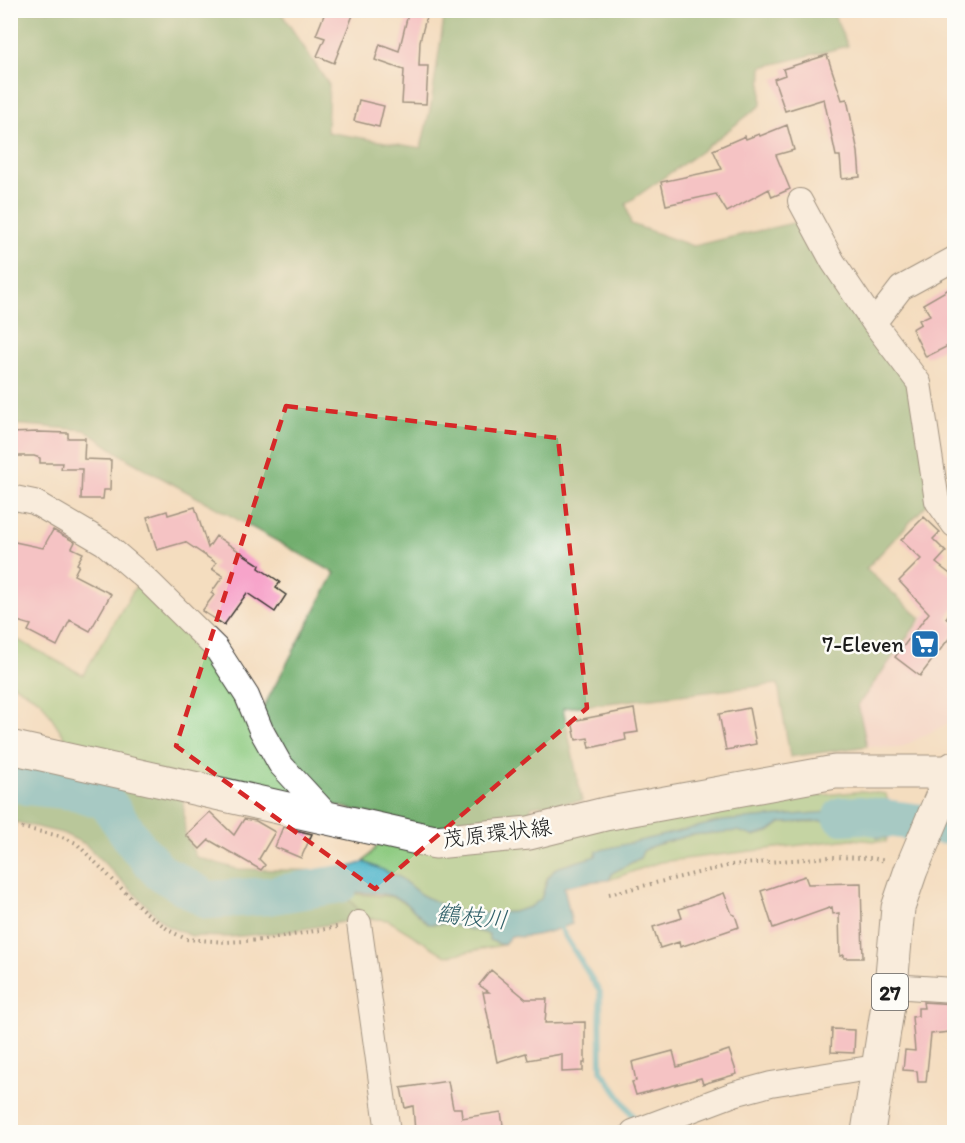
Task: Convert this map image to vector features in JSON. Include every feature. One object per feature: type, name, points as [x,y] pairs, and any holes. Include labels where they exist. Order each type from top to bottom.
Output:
[{"type":"main road","name":"茂原環状線","points":[[10,747],[435,842],[529,833],[605,814],[835,772],[951,777]]},
{"type":"main road","name":"27","points":[[868,1132],[891,986],[905,858],[951,777]]},
{"type":"street","points":[[800,201],[833,262],[873,323],[919,383],[937,501],[954,525]]},
{"type":"street","points":[[873,323],[902,288],[954,259]]},
{"type":"street","points":[[10,497],[34,502],[104,543],[146,579],[216,648],[247,696],[261,730],[280,764],[330,818]]},
{"type":"street","points":[[359,923],[388,1132]]},
{"type":"street","points":[[891,986],[954,990]]},
{"type":"street","points":[[633,1132],[734,1094],[762,1086],[863,1069],[877,1069]]},
{"type":"path","points":[[10,825],[60,836],[76,843],[144,911],[170,931],[186,939],[226,942],[264,940],[359,923]]},
{"type":"path","points":[[609,894],[731,865],[830,857],[905,858]]},
{"type":"highlighted area","points":[[286,406],[558,438],[587,708],[375,889],[176,746]]},
{"type":"shaded area","points":[[934,605],[954,621],[954,720],[900,748],[867,746],[858,705],[921,618]]},
{"type":"green space","points":[[10,11],[280,11],[329,85],[327,132],[421,148],[431,105],[445,11],[832,11],[848,46],[762,67],[761,105],[700,152],[626,204],[631,224],[693,246],[801,221],[912,385],[931,500],[866,569],[921,618],[858,705],[867,746],[790,757],[778,684],[563,708],[582,801],[532,806],[525,825],[429,828],[334,805],[294,771],[261,712],[335,573],[129,460],[85,430],[11,424]]},
{"type":"green space","points":[[139,581],[212,657],[302,799],[77,756],[41,701],[11,683],[16,639],[83,675]]},
{"type":"green space","points":[[10,754],[183,793],[185,833],[196,857],[237,869],[336,871],[288,889],[290,897],[343,893],[366,918],[285,932],[230,937],[192,936],[167,926],[85,844],[62,833],[11,821]]},
{"type":"green space","points":[[864,791],[886,794],[889,807],[722,821],[597,851],[596,856],[556,868],[547,878],[541,899],[530,907],[513,912],[468,914],[445,907],[420,894],[399,877],[364,862],[383,839]]},
{"type":"green space","points":[[864,821],[876,830],[877,838],[887,838],[886,842],[851,839],[660,862],[609,880],[612,873],[640,858],[643,851],[652,846],[690,835],[738,831],[753,836],[769,832],[781,823]]},
{"type":"green space","points":[[343,893],[395,897],[428,924],[447,924],[489,934],[489,940],[503,945],[446,956],[388,920],[366,918]]},
{"type":"water","points":[[889,807],[893,824],[887,838],[877,838],[876,830],[864,821],[847,820],[781,823],[769,832],[753,836],[738,831],[690,835],[652,846],[643,851],[640,858],[612,873],[609,880],[564,887],[572,924],[534,935],[511,936],[503,945],[489,940],[489,934],[447,924],[428,924],[408,905],[395,897],[384,894],[358,893],[290,897],[288,889],[364,862],[399,877],[420,894],[445,907],[468,914],[513,912],[530,907],[541,899],[548,878],[556,868],[596,856],[597,851],[722,821]]},
{"type":"building","points":[[326,10],[353,10],[334,63],[317,56],[325,38],[316,35]]},
{"type":"building","points":[[409,10],[428,10],[420,41],[419,66],[428,66],[426,104],[402,103],[404,70],[375,60],[380,44],[399,51]]},
{"type":"building","points":[[827,55],[842,100],[847,99],[858,152],[860,177],[842,179],[840,156],[836,156],[824,99],[785,111],[774,79],[785,75],[783,69]]},
{"type":"building","points":[[359,100],[384,106],[379,127],[354,121]]},
{"type":"building","points":[[787,125],[794,150],[776,155],[790,189],[772,197],[769,189],[727,212],[716,194],[666,205],[661,182],[722,169],[713,150],[745,136],[746,139],[759,134],[760,136]]},
{"type":"building","points":[[954,286],[954,343],[926,357],[912,329],[921,324],[919,320],[930,315],[923,304]]},
{"type":"building","points":[[10,433],[68,433],[68,438],[85,438],[84,459],[111,460],[110,490],[104,490],[103,499],[81,499],[82,469],[61,469],[62,463],[40,463],[40,458],[34,456],[10,456]]},
{"type":"building","points":[[195,507],[208,548],[216,536],[260,565],[259,568],[280,582],[276,588],[286,595],[275,612],[247,593],[224,625],[202,611],[214,595],[211,593],[223,576],[212,569],[216,563],[185,542],[157,550],[147,517],[167,511],[168,515]]},
{"type":"building","points":[[924,517],[940,532],[933,539],[946,552],[936,563],[954,577],[954,607],[946,618],[954,625],[954,632],[920,676],[895,657],[929,613],[899,581],[921,559],[901,540]]},
{"type":"building","points":[[53,530],[75,542],[72,548],[83,553],[74,575],[111,594],[90,631],[70,620],[57,646],[28,631],[31,625],[10,619],[10,541],[43,548]]},
{"type":"building","points":[[749,708],[756,744],[726,750],[719,714]]},
{"type":"building","points":[[634,709],[638,732],[625,734],[626,740],[590,748],[588,738],[576,740],[572,721]]},
{"type":"building","points":[[210,812],[234,835],[244,819],[256,821],[275,832],[259,859],[265,865],[261,870],[209,840],[200,849],[186,835]]},
{"type":"building","points":[[283,827],[312,834],[301,858],[275,847]]},
{"type":"building","points":[[805,876],[808,884],[861,883],[863,958],[840,956],[839,913],[833,914],[832,907],[773,928],[761,891]]},
{"type":"building","points":[[724,893],[739,927],[680,947],[679,942],[660,948],[653,927],[682,918],[679,909]]},
{"type":"building","points":[[491,970],[526,999],[547,999],[545,1023],[585,1022],[583,1071],[562,1072],[562,1054],[528,1060],[526,1053],[497,1062],[483,992],[489,992],[479,985]]},
{"type":"building","points":[[923,1002],[954,1004],[954,1030],[931,1034],[926,1082],[918,1082],[917,1071],[903,1070],[905,1050],[915,1051],[912,1017],[918,1016],[918,1008],[924,1008]]},
{"type":"building","points":[[832,1029],[855,1030],[854,1053],[831,1052]]},
{"type":"building","points":[[729,1050],[737,1074],[703,1084],[701,1078],[636,1095],[632,1082],[636,1081],[632,1062],[673,1051],[677,1067]]},
{"type":"building","points":[[448,1081],[453,1108],[461,1108],[462,1118],[501,1112],[504,1132],[415,1132],[413,1106],[405,1108],[401,1088]]},
{"type":"waterway","name":"鶴枝川","points":[[10,780],[27,786],[75,791],[106,801],[137,846],[160,872],[208,900],[268,896],[340,884]]},
{"type":"waterway","name":"鶴枝川","points":[[842,816],[861,815],[954,827]]},
{"type":"waterway","points":[[557,923],[600,992],[601,1070],[633,1116]]},
{"type":"place","name":"7-Eleven","points":[[925,644]]}]
